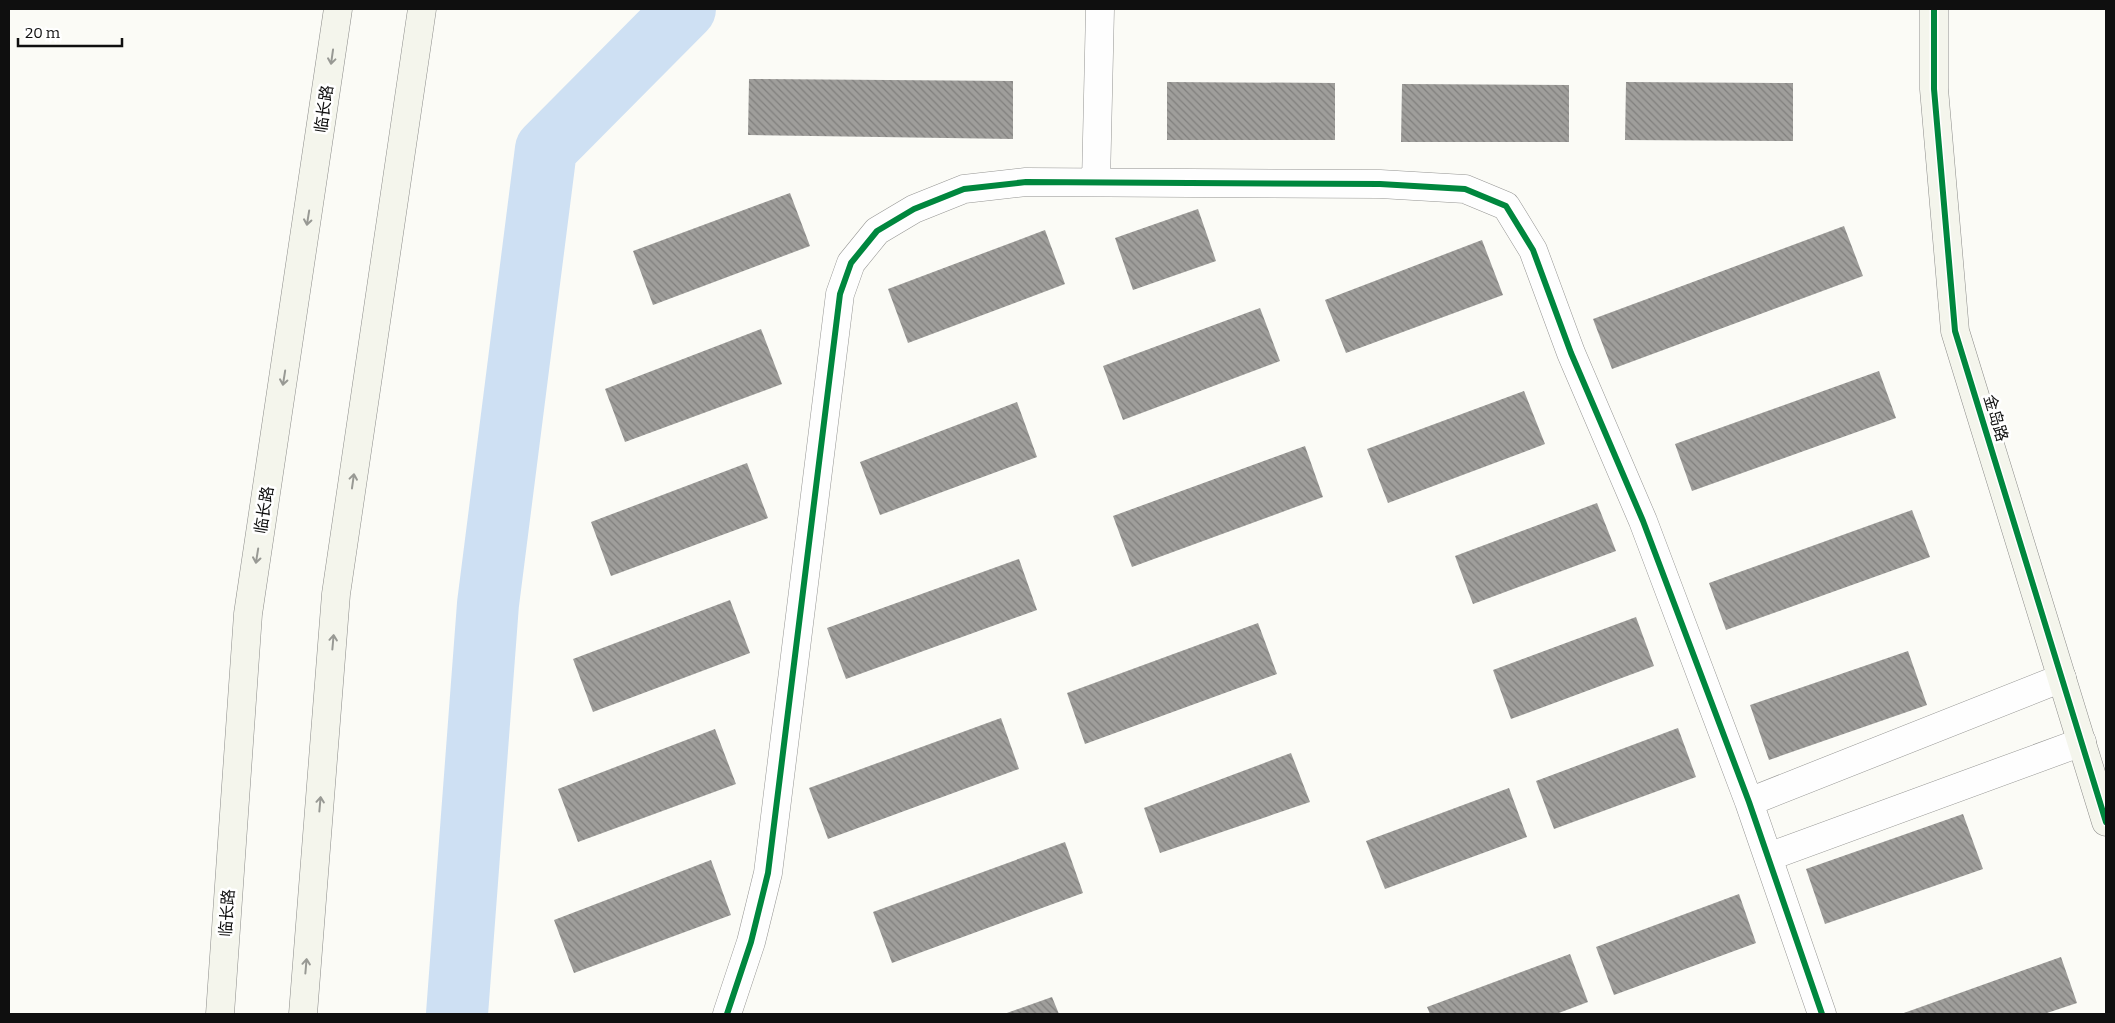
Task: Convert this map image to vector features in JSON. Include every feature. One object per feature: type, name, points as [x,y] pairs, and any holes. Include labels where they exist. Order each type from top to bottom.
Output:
[{"type":"main road","name":"临长路","points":[[220,1014],[248,614],[338,9]]},
{"type":"main road","points":[[302,1014],[336,594],[422,9]]},
{"type":"main road","name":"金岛路","points":[[1934,9],[1934,90],[1955,332],[2106,822]]},
{"type":"street","points":[[1096,182],[1100,9]]},
{"type":"street","points":[[727,1014],[751,942],[768,873],[840,294],[851,264],[877,231],[914,209],[964,189],[1026,182],[1380,184],[1465,189],[1506,206],[1532,250],[1570,353],[1643,521],[1749,802],[1822,1014]]},
{"type":"street","points":[[1749,802],[2062,678]]},
{"type":"street","points":[[1768,857],[2082,742]]},
{"type":"building","points":[[749,79],[1013,81],[1013,139],[748,135]]},
{"type":"building","points":[[1167,82],[1335,83],[1335,140],[1167,140]]},
{"type":"building","points":[[1626,82],[1793,83],[1793,141],[1625,140]]},
{"type":"building","points":[[1402,84],[1569,85],[1569,142],[1401,142]]},
{"type":"building","points":[[790,193],[810,246],[653,305],[633,251]]},
{"type":"building","points":[[1198,209],[1216,261],[1133,290],[1115,238]]},
{"type":"building","points":[[1844,226],[1863,276],[1612,369],[1593,319]]},
{"type":"building","points":[[1045,230],[1065,284],[908,343],[888,289]]},
{"type":"building","points":[[1482,240],[1503,295],[1346,353],[1325,300]]},
{"type":"building","points":[[1260,308],[1280,361],[1123,420],[1103,366]]},
{"type":"building","points":[[761,329],[782,384],[625,442],[605,389]]},
{"type":"building","points":[[1879,371],[1896,418],[1692,491],[1675,444]]},
{"type":"building","points":[[1524,391],[1545,444],[1388,503],[1367,449]]},
{"type":"building","points":[[1017,402],[1037,457],[880,515],[860,462]]},
{"type":"building","points":[[1305,446],[1323,497],[1132,567],[1113,516]]},
{"type":"building","points":[[747,463],[768,518],[611,576],[591,522]]},
{"type":"building","points":[[1597,503],[1616,551],[1473,604],[1455,556]]},
{"type":"building","points":[[1912,510],[1930,557],[1726,630],[1709,583]]},
{"type":"building","points":[[1019,559],[1037,610],[846,679],[827,628]]},
{"type":"building","points":[[730,600],[750,653],[593,712],[573,659]]},
{"type":"building","points":[[1636,617],[1654,666],[1511,719],[1493,670]]},
{"type":"building","points":[[1258,623],[1277,674],[1085,744],[1067,693]]},
{"type":"building","points":[[1908,651],[1927,705],[1769,760],[1750,705]]},
{"type":"building","points":[[1001,718],[1019,769],[828,839],[809,788]]},
{"type":"building","points":[[1678,728],[1696,777],[1554,829],[1536,781]]},
{"type":"building","points":[[715,729],[736,784],[578,842],[558,789]]},
{"type":"building","points":[[1291,753],[1310,802],[1160,853],[1144,808]]},
{"type":"building","points":[[1509,788],[1527,837],[1385,889],[1366,841]]},
{"type":"building","points":[[1963,814],[1983,869],[1825,924],[1806,869]]},
{"type":"building","points":[[1065,842],[1083,893],[892,963],[873,912]]},
{"type":"building","points":[[711,860],[731,915],[574,973],[554,920]]},
{"type":"building","points":[[1739,894],[1756,943],[1614,995],[1596,947]]},
{"type":"building","points":[[1570,954],[1588,1002],[1556,1014],[1430,1014],[1427,1007]]},
{"type":"building","points":[[2061,957],[2077,1003],[2044,1014],[1901,1014]]},
{"type":"building","points":[[1052,997],[1059,1014],[1004,1014]]},
{"type":"waterway","points":[[457,1014],[488,604],[546,149],[685,9]]},
{"type":"cycle path","points":[[1934,9],[1934,89],[1955,331],[2106,822]]},
{"type":"cycle path","points":[[727,1014],[751,942],[768,873],[840,294],[851,263],[877,231],[914,209],[964,189],[1026,182],[1380,184],[1465,189],[1506,206],[1533,250],[1571,353],[1643,521],[1749,802],[1822,1014]]}]
